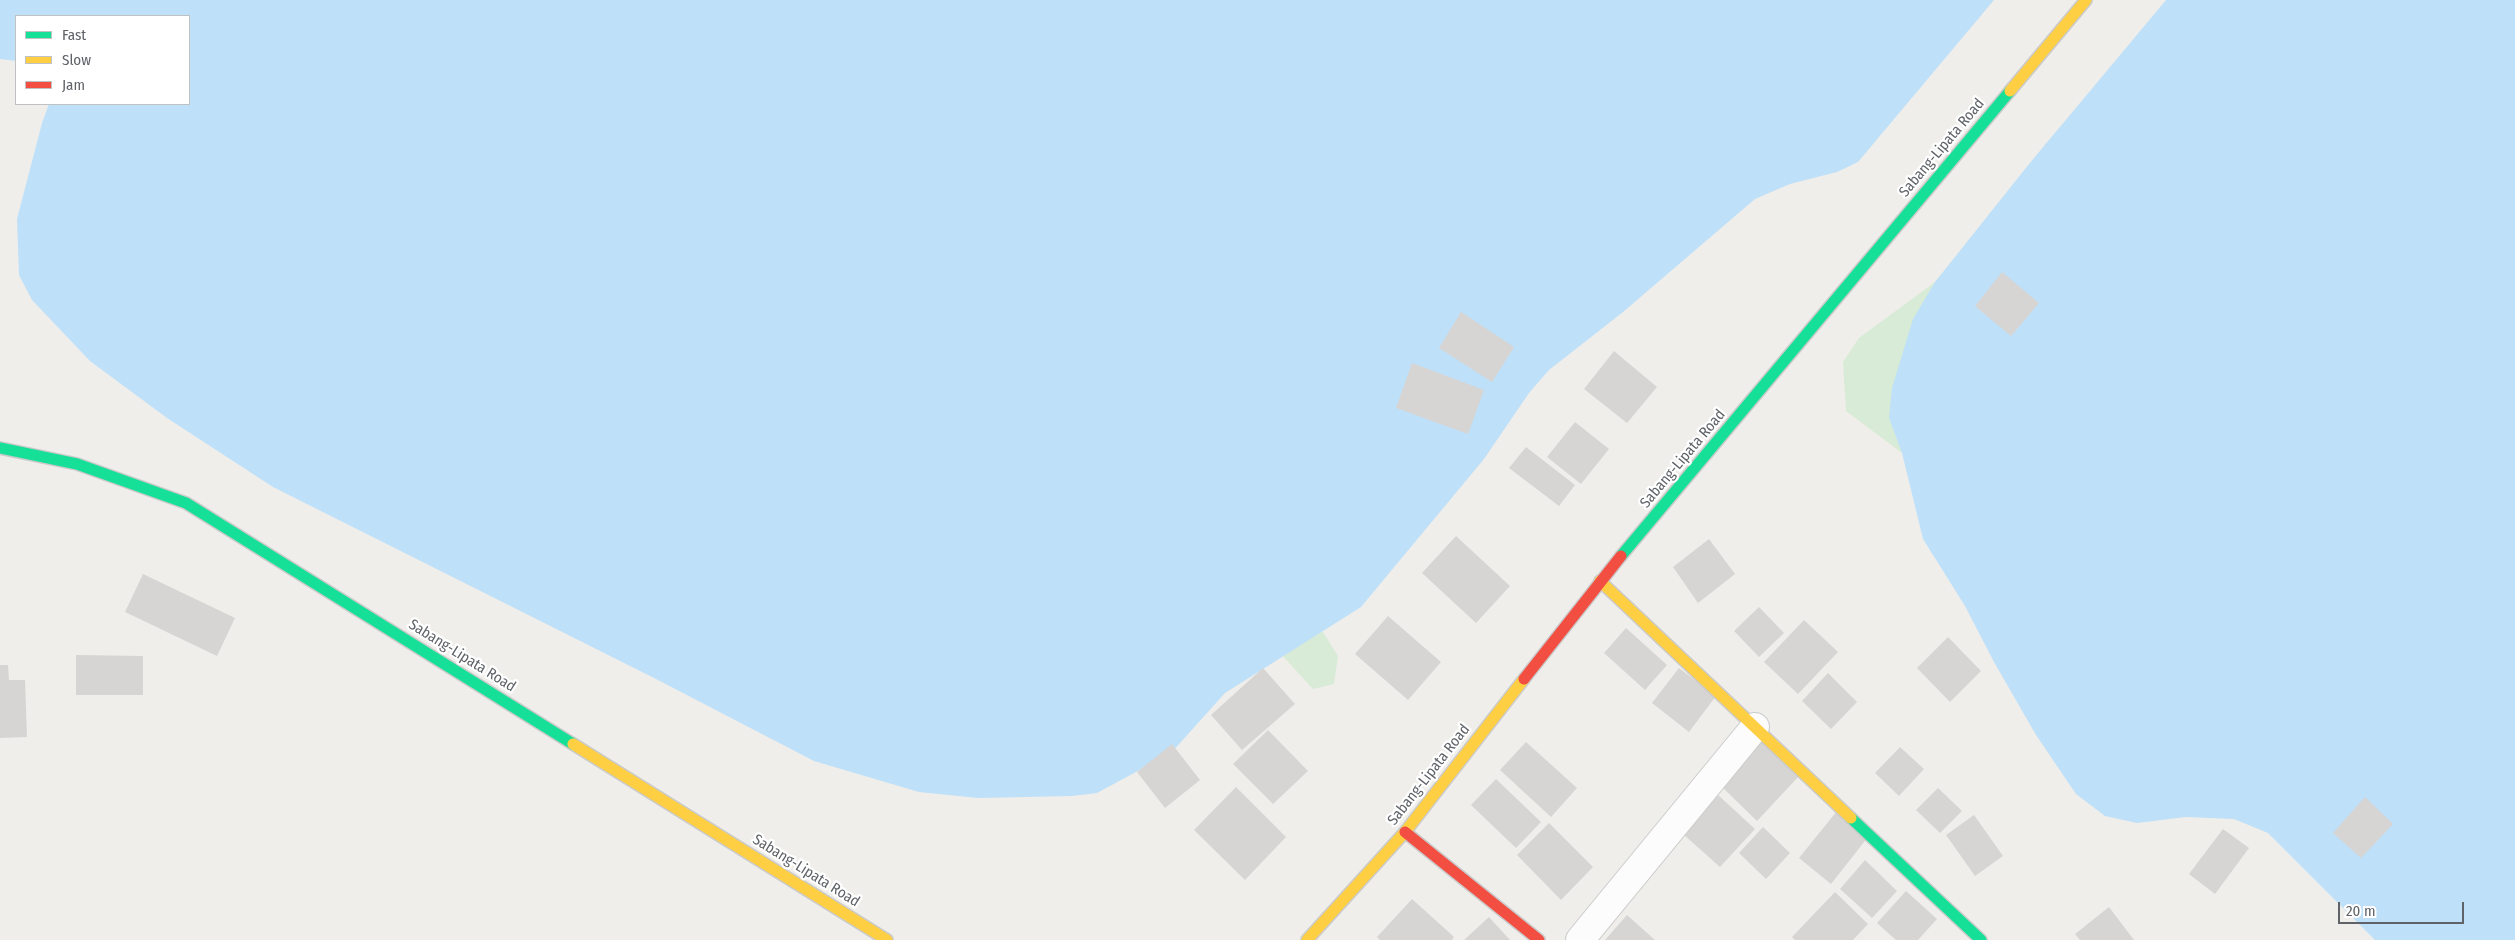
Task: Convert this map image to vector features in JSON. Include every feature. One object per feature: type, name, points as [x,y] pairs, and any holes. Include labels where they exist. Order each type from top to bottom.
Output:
[{"type":"main road","name":"Sabang-Lipata Road","points":[[1307,940],[1405,832],[1600,581],[2086,0]]},
{"type":"main road","name":"Sabang-Lipata Road","points":[[0,448],[77,464],[134,482],[186,503],[887,940]]},
{"type":"main road","points":[[1600,581],[1981,940]]},
{"type":"main road","points":[[1405,832],[1539,940]]},
{"type":"street","points":[[1580,940],[1755,727]]},
{"type":"green space","points":[[1962,250],[1902,453],[1846,411],[1843,362],[1859,338],[1935,282]]},
{"type":"green space","points":[[1301,623],[1323,632],[1338,656],[1334,684],[1313,689],[1268,640]]},
{"type":"water","points":[[0,0],[1994,0],[1858,162],[1837,172],[1790,184],[1755,199],[1623,312],[1549,370],[1529,393],[1484,459],[1361,607],[1225,693],[1171,753],[1097,793],[1072,796],[978,798],[919,792],[814,761],[656,679],[273,487],[167,418],[90,361],[32,300],[19,275],[17,219],[42,123],[49,105],[190,105],[190,15],[15,15],[15,61],[0,59]]},
{"type":"water","points":[[2166,0],[2515,0],[2515,940],[2375,940],[2268,833],[2234,819],[2186,817],[2137,823],[2105,816],[2076,794],[2036,735],[1994,662],[1965,606],[1923,539],[1902,453],[1889,418],[1892,388],[1913,319],[1935,282],[2029,164]]},
{"type":"building","points":[[2002,272],[2039,303],[2011,336],[1975,306]]},
{"type":"building","points":[[1461,312],[1514,347],[1492,382],[1439,348]]},
{"type":"building","points":[[1614,351],[1657,387],[1627,423],[1584,389]]},
{"type":"building","points":[[1412,363],[1484,390],[1468,434],[1396,408]]},
{"type":"building","points":[[1575,422],[1609,449],[1581,484],[1547,457]]},
{"type":"building","points":[[1526,447],[1575,485],[1559,506],[1509,468]]},
{"type":"building","points":[[1456,536],[1510,586],[1476,623],[1422,573]]},
{"type":"building","points":[[1709,539],[1735,574],[1698,603],[1673,567]]},
{"type":"building","points":[[143,574],[235,618],[217,656],[125,612]]},
{"type":"building","points":[[1759,607],[1784,633],[1759,657],[1734,631]]},
{"type":"building","points":[[1388,616],[1441,662],[1408,700],[1355,654]]},
{"type":"building","points":[[1804,620],[1838,652],[1798,694],[1764,662]]},
{"type":"building","points":[[1626,628],[1667,665],[1645,690],[1604,653]]},
{"type":"building","points":[[1948,637],[1981,671],[1950,702],[1917,668]]},
{"type":"building","points":[[76,655],[143,656],[143,695],[76,695]]},
{"type":"building","points":[[0,665],[8,665],[9,680],[25,680],[27,737],[0,738]]},
{"type":"building","points":[[1263,668],[1295,704],[1242,750],[1211,715]]},
{"type":"building","points":[[1679,668],[1716,696],[1689,732],[1652,703]]},
{"type":"building","points":[[1828,673],[1857,702],[1831,729],[1802,701]]},
{"type":"building","points":[[1268,730],[1308,771],[1273,804],[1233,764]]},
{"type":"building","points":[[1762,738],[1800,775],[1757,821],[1719,784]]},
{"type":"building","points":[[1526,742],[1577,788],[1551,817],[1500,770]]},
{"type":"building","points":[[1172,744],[1200,780],[1165,808],[1137,772]]},
{"type":"building","points":[[1900,747],[1924,769],[1899,796],[1875,773]]},
{"type":"building","points":[[1496,779],[1541,822],[1516,848],[1471,805]]},
{"type":"building","points":[[1236,787],[1286,837],[1245,880],[1194,830]]},
{"type":"building","points":[[1938,788],[1962,811],[1940,833],[1916,810]]},
{"type":"building","points":[[1718,795],[1755,829],[1720,867],[1683,834]]},
{"type":"building","points":[[2365,797],[2393,824],[2361,858],[2333,833]]},
{"type":"building","points":[[1837,811],[1868,837],[1831,884],[1799,858]]},
{"type":"building","points":[[1974,815],[2003,856],[1975,876],[1946,835]]},
{"type":"building","points":[[1549,823],[1593,867],[1561,900],[1517,855]]},
{"type":"building","points":[[1763,827],[1790,853],[1766,879],[1739,853]]},
{"type":"building","points":[[2223,829],[2249,848],[2215,894],[2189,874]]},
{"type":"building","points":[[1865,860],[1897,891],[1872,918],[1840,889]]},
{"type":"building","points":[[1906,891],[1937,919],[1918,940],[1896,940],[1877,923]]},
{"type":"building","points":[[1835,892],[1868,924],[1853,940],[1795,940],[1792,937]]},
{"type":"building","points":[[1412,899],[1454,937],[1452,940],[1380,940],[1377,937]]},
{"type":"building","points":[[2109,907],[2134,940],[2080,940],[2075,934]]},
{"type":"building","points":[[1627,915],[1655,940],[1605,940]]},
{"type":"building","points":[[1489,917],[1510,940],[1464,940]]},
{"type":"traffic: fast","points":[[1621,556],[2010,91]]},
{"type":"traffic: fast","points":[[0,448],[77,464],[186,503],[573,744]]},
{"type":"traffic: fast","points":[[1851,818],[1981,940]]},
{"type":"traffic: slow","points":[[2010,91],[2086,0]]},
{"type":"traffic: slow","points":[[1600,581],[1851,818]]},
{"type":"traffic: slow","points":[[1307,940],[1405,832],[1524,679]]},
{"type":"traffic: slow","points":[[573,744],[887,940]]},
{"type":"traffic: jam","points":[[1524,679],[1621,556]]},
{"type":"traffic: jam","points":[[1405,832],[1539,940]]}]
